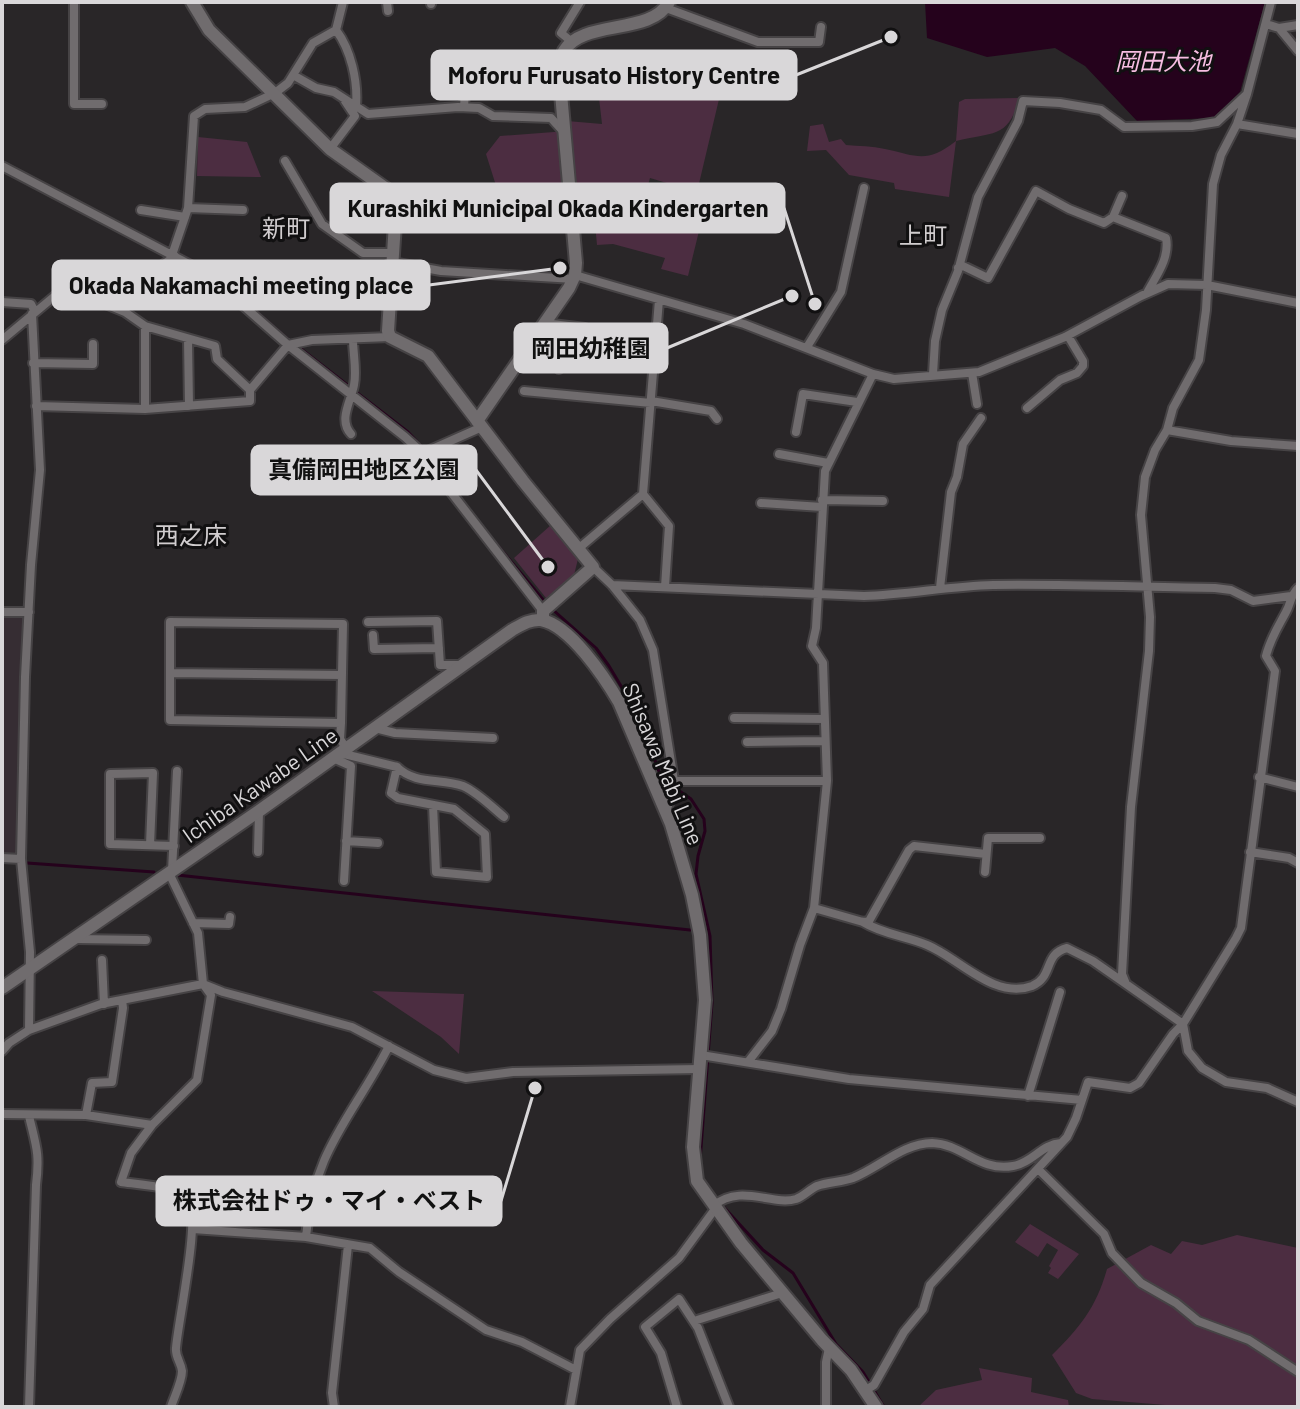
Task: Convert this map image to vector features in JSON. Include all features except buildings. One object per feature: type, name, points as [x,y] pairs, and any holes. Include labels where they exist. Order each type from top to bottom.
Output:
[{"type":"main road","points":[[192,2],[209,30],[330,149],[392,193],[396,208],[390,337],[428,356],[593,567],[543,616]]},
{"type":"main road","points":[[479,424],[574,277],[576,263],[560,82],[560,62],[565,50],[572,42],[586,35],[642,21],[668,5]]},
{"type":"main road","name":"Ichiba Kawabe Line","points":[[2,988],[259,811],[523,623],[543,616]]},
{"type":"main road","name":"Shisawa Mabi Line","points":[[543,616],[570,638],[608,683],[628,720],[666,810],[692,895],[700,935],[705,1000],[705,1055],[700,1069],[693,1160],[701,1189],[716,1204],[782,1293],[829,1348],[870,1388],[876,1407]]},
{"type":"street","points":[[74,2],[74,104],[102,104]]},
{"type":"street","points":[[2,340],[56,295],[122,275],[157,269],[174,252],[187,212],[194,116],[205,109],[245,107],[275,93],[293,75],[313,43],[336,30],[343,2]]},
{"type":"street","points":[[572,42],[561,33],[580,2]]},
{"type":"street","points":[[1126,984],[1122,974],[1131,807],[1149,651],[1150,617],[1141,515],[1145,477],[1167,430],[1173,408],[1199,360],[1203,342],[1213,184],[1221,155],[1237,124],[1247,94],[1272,2]]},
{"type":"street","points":[[668,5],[758,42],[819,42],[821,27]]},
{"type":"street","points":[[1266,24],[1279,28],[1298,25]]},
{"type":"street","points":[[1279,28],[1298,51]]},
{"type":"street","points":[[336,30],[356,78],[356,106]]},
{"type":"street","points":[[293,75],[316,88],[341,96],[368,114],[479,108],[493,116],[545,117],[556,122],[563,131]]},
{"type":"street","points":[[464,107],[465,92],[470,86],[560,82]]},
{"type":"street","points":[[933,374],[935,341],[942,310],[958,268],[978,197],[1018,121],[1023,101],[1101,110],[1124,127],[1192,126],[1217,122],[1247,94]]},
{"type":"street","points":[[330,149],[355,116],[341,96]]},
{"type":"street","points":[[1237,124],[1298,134]]},
{"type":"street","points":[[285,161],[322,224],[363,253],[441,271],[574,277],[744,324],[873,374],[894,379],[972,373],[1007,362],[1068,336],[1168,284],[1207,285],[1298,303]]},
{"type":"street","points":[[2,166],[174,252],[206,273],[352,390],[424,452],[543,616]]},
{"type":"street","points":[[807,347],[841,292],[864,188]]},
{"type":"street","points":[[958,268],[963,266],[988,278],[1036,191],[1104,223],[1113,217],[1122,196]]},
{"type":"street","points":[[141,210],[243,210]]},
{"type":"street","points":[[1113,217],[1166,238],[1168,246],[1164,261],[1147,293]]},
{"type":"street","points":[[103,283],[98,301],[125,312],[145,326],[215,346],[217,359],[250,390]]},
{"type":"street","points":[[659,300],[643,494],[669,526],[665,587]]},
{"type":"street","points":[[2,302],[31,304],[34,313],[33,363],[40,470],[25,677],[21,859],[30,952],[29,1030]]},
{"type":"street","points":[[544,323],[585,328]]},
{"type":"street","points":[[145,326],[145,409]]},
{"type":"street","points":[[559,369],[562,326]]},
{"type":"street","points":[[1027,408],[1060,380],[1077,373],[1083,366],[1068,336]]},
{"type":"street","points":[[36,406],[145,409],[250,401],[250,390],[292,344],[312,340],[390,337]]},
{"type":"street","points":[[188,339],[189,406]]},
{"type":"street","points":[[351,434],[346,425],[352,390],[353,339]]},
{"type":"street","points":[[33,363],[93,364],[93,344]]},
{"type":"street","points":[[972,373],[977,404]]},
{"type":"street","points":[[748,1062],[772,1031],[814,908],[827,781],[823,663],[812,646],[825,471],[873,374]]},
{"type":"street","points":[[524,391],[651,402],[711,411],[717,419]]},
{"type":"street","points":[[796,432],[803,394],[857,402]]},
{"type":"street","points":[[940,588],[951,492],[963,444],[981,418]]},
{"type":"street","points":[[424,452],[479,424]]},
{"type":"street","points":[[1167,430],[1231,441],[1298,446]]},
{"type":"street","points":[[779,454],[828,463]]},
{"type":"street","points":[[578,549],[643,494]]},
{"type":"street","points":[[761,503],[883,501]]},
{"type":"street","points":[[593,567],[640,620],[653,650],[674,785],[666,810]]},
{"type":"street","points":[[612,585],[817,595],[892,595],[994,585],[1231,590],[1253,601],[1291,596]]},
{"type":"street","points":[[870,1388],[904,1332],[923,1309],[930,1285],[1061,1143],[1076,1118],[1088,1082],[1130,1088],[1139,1083],[1183,1024],[1241,928],[1275,671],[1266,656],[1291,596],[1298,588]]},
{"type":"street","points":[[1287,611],[1298,612]]},
{"type":"street","points":[[2,612],[29,612]]},
{"type":"street","points":[[368,622],[437,621],[440,665],[464,665]]},
{"type":"street","points":[[341,723],[170,720],[170,622],[343,624],[341,723],[339,753],[351,766],[344,881]]},
{"type":"street","points":[[373,635],[374,649],[439,648]]},
{"type":"street","points":[[170,673],[342,675]]},
{"type":"street","points":[[734,718],[824,719]]},
{"type":"street","points":[[374,728],[395,733],[493,738]]},
{"type":"street","points":[[747,742],[825,741]]},
{"type":"street","points":[[339,753],[397,767],[416,779],[465,787],[504,817]]},
{"type":"street","points":[[397,767],[391,793],[398,798],[454,809],[485,834],[487,877],[436,872],[433,805]]},
{"type":"street","points":[[171,1407],[182,1371],[176,1350],[193,1229],[193,1204],[187,1194],[177,1190],[121,1182],[131,1153],[152,1125],[197,1080],[211,995],[203,984],[198,933],[171,872],[177,771]]},
{"type":"street","points":[[150,845],[153,773],[110,774],[110,844],[174,846]]},
{"type":"street","points":[[1259,777],[1298,787]]},
{"type":"street","points":[[674,785],[827,781]]},
{"type":"street","points":[[258,852],[259,811]]},
{"type":"street","points":[[985,872],[988,838],[1040,838]]},
{"type":"street","points":[[346,841],[378,843]]},
{"type":"street","points":[[863,922],[869,921],[875,914],[914,846],[986,854]]},
{"type":"street","points":[[1250,852],[1289,858],[1298,863]]},
{"type":"street","points":[[2,858],[21,859]]},
{"type":"street","points":[[814,908],[929,945],[968,971],[1007,988],[1021,989],[1035,985],[1045,976],[1052,956],[1058,950],[1067,948],[1093,961],[1183,1024],[1188,1051],[1202,1068],[1226,1082],[1267,1088],[1298,1102]]},
{"type":"street","points":[[193,923],[229,924],[230,917]]},
{"type":"street","points":[[75,938],[146,940]]},
{"type":"street","points":[[102,960],[104,1004]]},
{"type":"street","points":[[2,1051],[29,1030],[104,1004],[203,984],[352,1027],[434,1070],[466,1078],[528,1072],[700,1069]]},
{"type":"street","points":[[1028,1096],[1060,992]]},
{"type":"street","points":[[86,1115],[92,1083],[112,1082],[122,1000]]},
{"type":"street","points":[[306,1237],[308,1207],[327,1151],[389,1046]]},
{"type":"street","points":[[705,1055],[849,1079],[1082,1100]]},
{"type":"street","points":[[2,1114],[86,1115],[152,1125]]},
{"type":"street","points":[[29,1116],[39,1161],[29,1407]]},
{"type":"street","points":[[570,1407],[580,1350],[679,1258],[716,1204],[757,1196],[798,1199],[817,1186],[852,1178],[928,1143],[954,1148],[982,1164],[1002,1167],[1017,1166],[1044,1148],[1061,1143]]},
{"type":"street","points":[[1038,1169],[1104,1234],[1112,1253],[1141,1283],[1176,1303],[1198,1321],[1249,1340],[1298,1372]]},
{"type":"street","points":[[193,1229],[306,1237],[370,1248],[399,1272],[486,1330],[522,1342],[576,1370]]},
{"type":"street","points":[[334,1407],[332,1393],[348,1245]]},
{"type":"street","points":[[694,1321],[782,1293]]},
{"type":"street","points":[[677,1407],[661,1353],[645,1327],[679,1299],[694,1321],[729,1407]]},
{"type":"street","points":[[826,1407],[829,1348]]},
{"type":"shaded area","points":[[613,59],[626,81],[720,95],[697,192],[650,178],[642,207],[693,221],[700,227],[688,276],[661,269],[665,258],[613,244],[597,245],[594,213],[575,215],[563,208],[559,194],[546,195],[544,187],[499,195],[486,154],[500,136],[567,131],[567,121],[602,124],[599,98],[611,95],[605,61]]},
{"type":"shaded area","points":[[1019,98],[1010,121],[998,132],[956,141],[959,102],[965,99]]},
{"type":"shaded area","points":[[823,124],[829,142],[841,139],[846,145],[880,148],[914,156],[937,153],[956,141],[949,197],[895,189],[894,183],[849,175],[826,150],[807,151],[810,126]]},
{"type":"shaded area","points":[[198,137],[247,142],[261,177],[197,176]]},
{"type":"shaded area","points":[[551,525],[578,559],[574,575],[546,598],[514,558]]},
{"type":"shaded area","points":[[2,617],[25,617],[18,856],[2,855]]},
{"type":"shaded area","points":[[372,991],[464,994],[459,1054],[441,1037]]},
{"type":"shaded area","points":[[1030,1224],[1079,1254],[1058,1279],[1048,1273],[1058,1250],[1047,1243],[1038,1257],[1015,1242]]},
{"type":"shaded area","points":[[1237,1235],[1298,1248],[1298,1407],[1190,1407],[1092,1399],[1076,1393],[1052,1355],[1086,1316],[1107,1269],[1151,1245],[1171,1254],[1182,1241],[1202,1245]]},
{"type":"shaded area","points":[[979,1368],[1032,1378],[1031,1392],[1068,1400],[1069,1407],[918,1407],[936,1390],[982,1380]]},
{"type":"water","name":"岡田大池","points":[[925,2],[1265,2],[1240,92],[1214,118],[1137,121],[1085,66],[1055,48],[987,57],[927,38]]},
{"type":"waterway","points":[[134,231],[208,269],[290,341]]},
{"type":"waterway","points":[[296,345],[350,387]]},
{"type":"waterway","points":[[356,392],[408,432],[424,449]]},
{"type":"waterway","points":[[428,455],[460,497]]},
{"type":"waterway","points":[[489,535],[545,602]]},
{"type":"waterway","points":[[552,609],[596,648],[642,721],[659,772],[668,783],[691,799],[704,819],[705,831],[696,874],[710,936],[712,1003],[700,1161]]},
{"type":"waterway","points":[[27,863],[154,872]]},
{"type":"waterway","points":[[177,875],[690,930]]},
{"type":"waterway","points":[[720,1203],[763,1250],[793,1273],[836,1344],[863,1372],[884,1407]]},
{"type":"place","name":"Moforu Furusato History Centre","points":[[891,37]]},
{"type":"place","name":"Okada Nakamachi meeting place","points":[[560,268]]},
{"type":"place","name":"岡田幼稚園","points":[[792,296]]},
{"type":"place","name":"Kurashiki Municipal Okada Kindergarten","points":[[815,304]]},
{"type":"place","name":"真備岡田地区公園","points":[[548,567]]},
{"type":"place","name":"株式会社ドゥ・マイ・ベスト","points":[[535,1088]]},
{"type":"district","name":"新町","points":[[286,229]]},
{"type":"district","name":"上町","points":[[923,236]]},
{"type":"district","name":"西之床","points":[[191,536]]}]
